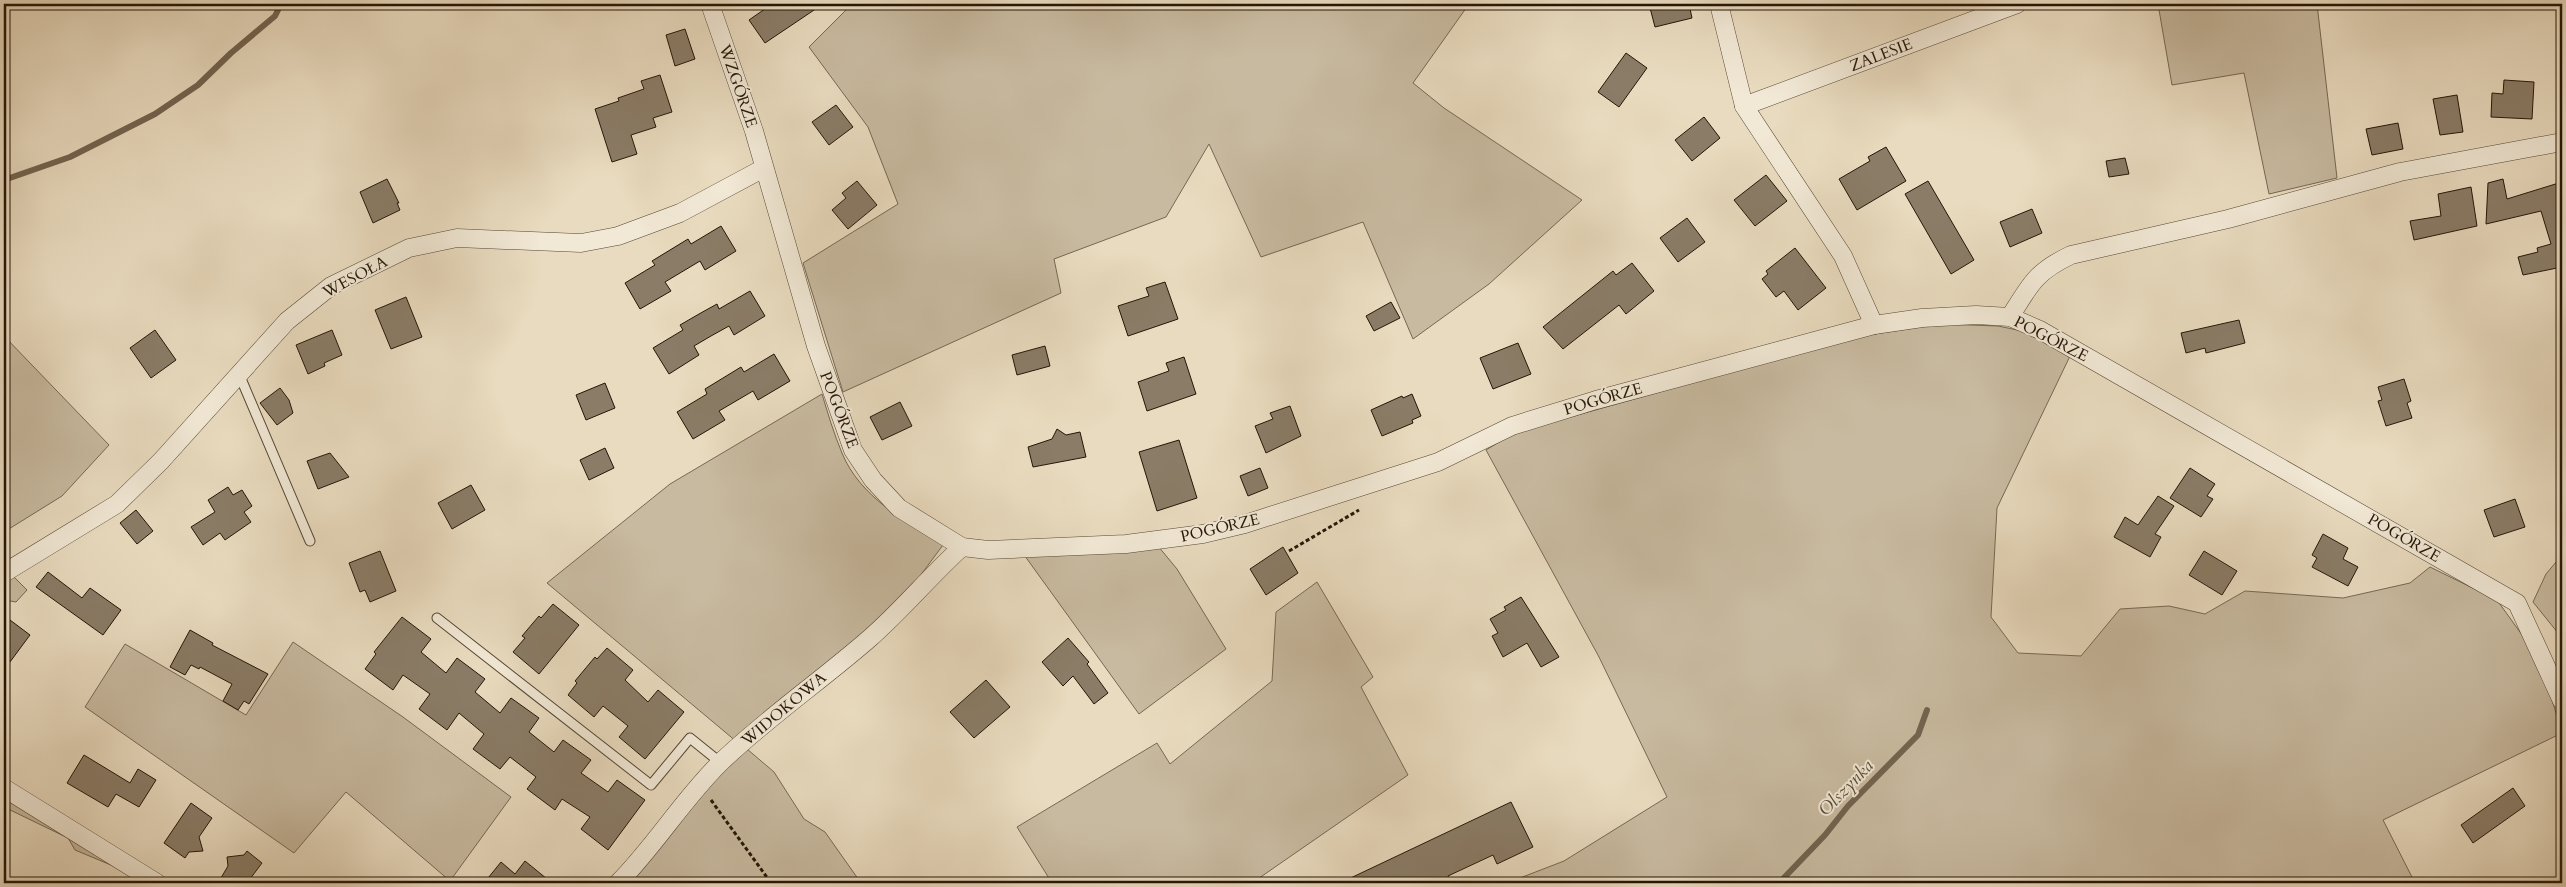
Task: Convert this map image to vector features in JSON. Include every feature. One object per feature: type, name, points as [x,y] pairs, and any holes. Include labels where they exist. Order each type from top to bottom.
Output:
[{"type":"street","name":"WZGÓRZE","points":[[710,4],[754,131],[764,168]]},
{"type":"street","points":[[1719,4],[1744,106],[1843,256],[1874,325]]},
{"type":"street","name":"ZALESIE","points":[[1744,106],[2018,4]]},
{"type":"street","points":[[2010,318],[2031,282],[2048,266],[2071,255],[2228,219],[2400,172],[2562,142]]},
{"type":"street","name":"WESOŁA","points":[[4,573],[117,504],[161,461],[287,321],[331,286],[408,248],[457,238],[581,243],[618,236],[680,213],[764,168]]},
{"type":"street","name":"POGÓRZE","points":[[764,168],[816,346],[853,450],[873,480],[898,508],[962,546],[988,550],[1112,545],[1202,534],[1237,526],[1438,462],[1512,426],[1596,400],[1874,325],[1922,318],[1976,315],[2010,318],[2040,330],[2517,603],[2562,701]]},
{"type":"street","name":"WIDOKOWA","points":[[618,883],[721,762],[770,718],[871,637],[926,579],[962,546]]},
{"type":"street","points":[[4,788],[157,883]]},
{"type":"lane","points":[[239,374],[310,540]]},
{"type":"lane","points":[[437,618],[651,785],[690,738],[721,762]]},
{"type":"path","points":[[1289,550],[1364,507]]},
{"type":"path","points":[[700,785],[771,883]]},
{"type":"shaded area","points":[[852,4],[1469,4],[1413,83],[1444,108],[1582,200],[1489,284],[1413,339],[1363,222],[1261,257],[1209,144],[1166,217],[1054,259],[1061,293],[843,392],[803,263],[898,204],[868,127],[809,47]]},
{"type":"shaded area","points":[[2158,4],[2317,4],[2337,178],[2269,194],[2244,73],[2172,85]]},
{"type":"shaded area","points":[[1941,324],[1998,326],[2027,332],[2071,354],[1997,508],[1991,617],[2018,653],[2081,656],[2120,609],[2169,606],[2205,614],[2245,591],[2343,598],[2410,583],[2430,567],[2497,600],[2540,660],[2562,733],[2383,820],[2415,883],[1507,883],[1564,861],[1667,797],[1599,657],[1486,450],[1514,433],[1854,337]]},
{"type":"shaded area","points":[[4,336],[109,445],[62,496],[4,532]]},
{"type":"shaded area","points":[[822,394],[842,453],[860,483],[885,507],[943,545],[917,580],[885,615],[737,742],[547,583],[670,484]]},
{"type":"shaded area","points":[[1158,546],[1177,569],[1226,649],[1139,714],[1022,552]]},
{"type":"shaded area","points":[[2562,555],[2562,638],[2533,602],[2546,574]]},
{"type":"shaded area","points":[[12,575],[27,590],[16,602],[4,600],[4,580]]},
{"type":"shaded area","points":[[1317,582],[1373,677],[1361,687],[1408,775],[1252,883],[1052,883],[1017,827],[1157,743],[1170,764],[1272,681],[1276,612]]},
{"type":"shaded area","points":[[293,642],[403,717],[511,797],[450,881],[346,792],[294,853],[85,707],[125,644],[246,715]]},
{"type":"shaded area","points":[[747,749],[774,772],[804,819],[825,832],[861,883],[627,883],[710,784]]},
{"type":"shaded area","points":[[4,794],[130,873],[75,850],[68,838],[4,807]]},
{"type":"building","points":[[772,4],[823,4],[765,43],[749,20]]},
{"type":"building","points":[[1649,4],[1689,4],[1692,18],[1655,27]]},
{"type":"building","points":[[685,29],[695,59],[675,66],[666,35]]},
{"type":"building","points":[[1626,53],[1647,68],[1619,107],[1598,92]]},
{"type":"building","points":[[660,75],[672,112],[653,118],[656,127],[631,135],[637,154],[612,162],[595,109],[619,101],[618,98],[644,89],[641,81]]},
{"type":"building","points":[[2504,80],[2534,82],[2532,119],[2491,117],[2492,93],[2503,94]]},
{"type":"building","points":[[2457,95],[2463,132],[2440,135],[2433,99]]},
{"type":"building","points":[[836,105],[853,127],[829,145],[812,122]]},
{"type":"building","points":[[1704,117],[1720,138],[1692,161],[1675,140]]},
{"type":"building","points":[[2398,123],[2403,149],[2372,155],[2366,129]]},
{"type":"building","points":[[1886,147],[1906,181],[1857,210],[1839,179],[1870,161],[1868,157]]},
{"type":"building","points":[[2125,158],[2129,174],[2109,177],[2106,161]]},
{"type":"building","points":[[1766,175],[1787,201],[1755,226],[1734,200]]},
{"type":"building","points":[[387,179],[399,203],[397,203],[400,210],[373,223],[360,192]]},
{"type":"building","points":[[2503,179],[2507,199],[2562,182],[2562,267],[2523,275],[2518,257],[2538,252],[2537,248],[2551,244],[2541,211],[2486,224],[2488,183]]},
{"type":"building","points":[[857,181],[877,205],[848,229],[832,210],[846,198],[842,193]]},
{"type":"building","points":[[1928,181],[1974,260],[1951,274],[1905,194]]},
{"type":"building","points":[[2471,187],[2477,226],[2414,240],[2410,221],[2441,216],[2438,194]]},
{"type":"building","points":[[2032,209],[2042,233],[2010,247],[2000,222]]},
{"type":"building","points":[[1687,218],[1705,242],[1678,262],[1660,238]]},
{"type":"building","points":[[721,226],[736,251],[705,270],[700,261],[665,282],[671,291],[640,309],[625,283],[655,265],[652,261],[688,239],[691,244]]},
{"type":"building","points":[[1795,248],[1826,288],[1798,310],[1784,291],[1776,297],[1762,279],[1768,274],[1766,271]]},
{"type":"building","points":[[1632,263],[1654,291],[1626,314],[1619,305],[1563,349],[1543,327],[1613,271],[1616,275]]},
{"type":"building","points":[[1165,282],[1178,319],[1128,336],[1118,306],[1149,296],[1146,288]]},
{"type":"building","points":[[750,291],[765,316],[734,335],[729,326],[694,346],[699,355],[669,374],[653,348],[683,330],[680,325],[717,304],[719,309]]},
{"type":"building","points":[[406,297],[422,337],[391,349],[375,310]]},
{"type":"building","points":[[1391,302],[1400,318],[1374,331],[1366,316]]},
{"type":"building","points":[[2239,320],[2245,343],[2206,353],[2205,348],[2186,353],[2181,333]]},
{"type":"building","points":[[155,330],[176,360],[151,378],[130,348]]},
{"type":"building","points":[[332,330],[342,355],[324,363],[325,366],[308,374],[296,345]]},
{"type":"building","points":[[1518,343],[1531,374],[1493,389],[1480,358]]},
{"type":"building","points":[[1045,346],[1050,366],[1017,375],[1012,355]]},
{"type":"building","points":[[774,354],[790,381],[758,400],[753,391],[719,411],[725,420],[693,439],[677,412],[707,394],[705,389],[741,367],[744,372]]},
{"type":"building","points":[[1184,357],[1196,394],[1147,411],[1138,382],[1169,371],[1166,363]]},
{"type":"building","points":[[2404,379],[2411,401],[2407,403],[2412,418],[2386,426],[2378,401],[2382,400],[2378,387]]},
{"type":"building","points":[[605,383],[615,408],[586,420],[576,395]]},
{"type":"building","points":[[280,388],[289,400],[293,413],[277,425],[260,403]]},
{"type":"building","points":[[1412,394],[1421,416],[1412,420],[1413,423],[1382,436],[1371,410],[1402,396],[1403,398]]},
{"type":"building","points":[[900,402],[912,426],[882,440],[870,417]]},
{"type":"building","points":[[1290,406],[1301,436],[1266,453],[1255,426],[1273,419],[1270,413]]},
{"type":"building","points":[[1057,429],[1066,435],[1080,432],[1086,457],[1033,467],[1028,447],[1052,439]]},
{"type":"building","points":[[1179,440],[1197,498],[1157,511],[1139,452]]},
{"type":"building","points":[[605,448],[614,468],[589,480],[580,460]]},
{"type":"building","points":[[330,453],[349,477],[318,489],[307,461]]},
{"type":"building","points":[[1260,468],[1268,488],[1248,496],[1240,476]]},
{"type":"building","points":[[2190,468],[2215,484],[2207,496],[2213,499],[2201,517],[2170,498]]},
{"type":"building","points":[[471,485],[485,510],[452,529],[438,503]]},
{"type":"building","points":[[228,487],[233,495],[242,490],[252,506],[244,512],[251,522],[225,540],[220,533],[203,545],[191,527],[215,512],[208,500]]},
{"type":"building","points":[[2158,496],[2174,506],[2155,534],[2161,537],[2150,557],[2114,537],[2125,517],[2138,525]]},
{"type":"building","points":[[2515,499],[2525,527],[2494,537],[2484,510]]},
{"type":"building","points":[[136,510],[153,531],[137,544],[120,523]]},
{"type":"building","points":[[2323,534],[2348,548],[2343,559],[2358,567],[2348,586],[2312,567],[2317,558],[2312,555]]},
{"type":"building","points":[[1283,547],[1298,573],[1266,595],[1250,569]]},
{"type":"building","points":[[380,551],[396,591],[370,602],[365,590],[360,592],[349,563]]},
{"type":"building","points":[[2204,551],[2237,571],[2222,595],[2189,575]]},
{"type":"building","points":[[48,572],[82,598],[90,588],[121,610],[103,635],[36,587]]},
{"type":"building","points":[[1521,597],[1559,657],[1541,667],[1527,643],[1503,657],[1492,636],[1498,633],[1490,619],[1506,610],[1504,607]]},
{"type":"building","points":[[553,604],[579,625],[539,674],[513,652],[525,638],[522,636],[539,616],[541,618]]},
{"type":"building","points":[[402,617],[431,639],[421,652],[446,673],[457,658],[485,679],[475,692],[500,713],[511,698],[539,718],[529,732],[554,752],[563,740],[591,760],[581,773],[608,792],[617,780],[645,800],[608,850],[581,829],[590,817],[562,799],[555,810],[527,789],[536,777],[510,757],[500,769],[473,749],[484,734],[459,713],[447,730],[419,709],[430,694],[403,675],[393,690],[365,669],[376,654],[374,652]]},
{"type":"building","points":[[10,620],[30,635],[4,670],[4,628]]},
{"type":"building","points":[[190,630],[213,643],[212,645],[268,674],[249,704],[244,701],[238,710],[223,701],[232,684],[200,667],[199,669],[191,665],[185,675],[170,667]]},
{"type":"building","points":[[1068,638],[1089,662],[1087,664],[1108,693],[1094,704],[1073,676],[1063,686],[1042,662]]},
{"type":"building","points":[[607,648],[633,670],[625,680],[648,702],[658,690],[684,712],[645,759],[619,737],[628,726],[603,706],[594,717],[568,695],[577,683],[575,681],[595,657],[597,659]]},
{"type":"building","points":[[986,680],[1010,707],[974,738],[950,712]]},
{"type":"building","points":[[84,755],[130,783],[138,769],[156,780],[139,807],[116,794],[108,807],[67,783]]},
{"type":"building","points":[[2513,788],[2525,806],[2473,843],[2461,825]]},
{"type":"building","points":[[1511,802],[1533,847],[1497,864],[1493,855],[1448,876],[1451,883],[1340,883]]},
{"type":"building","points":[[191,803],[212,818],[199,837],[203,851],[189,852],[185,858],[164,843]]},
{"type":"building","points":[[247,851],[262,863],[247,883],[218,883],[228,866],[227,857],[244,855]]},
{"type":"building","points":[[525,861],[552,883],[484,883],[501,862],[515,874]]},
{"type":"waterway","points":[[4,180],[70,157],[155,114],[198,85],[231,53],[275,16],[281,4]]},
{"type":"waterway","name":"Olszynka","points":[[1779,883],[1825,835],[1848,806],[1918,735],[1927,710]]}]
